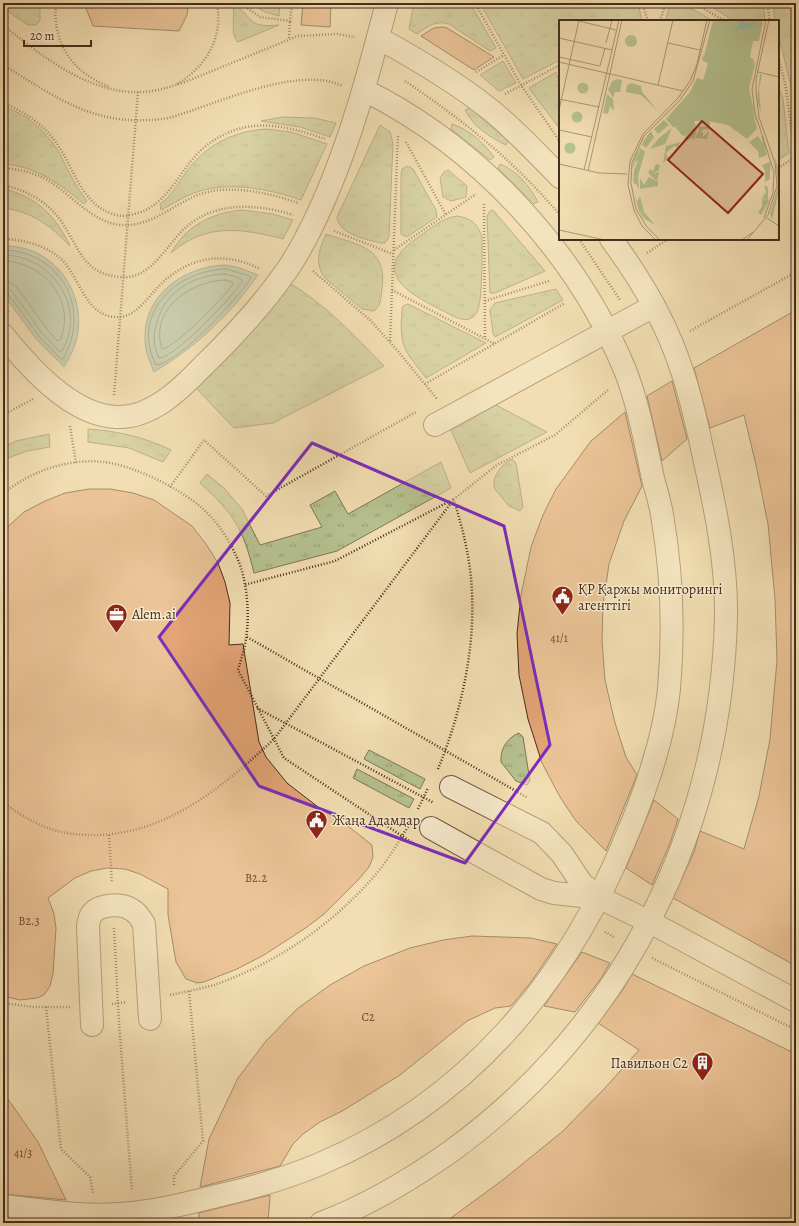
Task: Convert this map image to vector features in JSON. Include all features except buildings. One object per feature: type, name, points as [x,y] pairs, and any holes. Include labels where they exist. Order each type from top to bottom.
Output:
[{"type":"lane","points":[[8,327],[21,357],[40,376],[61,393],[97,413],[115,417],[132,416],[148,411],[184,385],[230,339],[288,269],[310,231],[331,185],[348,140],[354,89],[368,38],[387,3]]},
{"type":"lane","points":[[368,38],[431,69],[491,110],[519,134],[559,176]]},
{"type":"lane","points":[[3,1206],[116,1215],[175,1205],[250,1188],[321,1164],[389,1128],[481,1060],[509,1031],[559,967],[600,898],[643,796],[656,753],[668,692],[672,618],[667,549],[662,511],[627,374],[602,322],[579,284],[548,242],[524,213],[492,180],[435,134],[385,101],[354,89]]},
{"type":"lane","points":[[321,1223],[380,1196],[428,1167],[473,1135],[516,1099],[554,1059],[590,1016],[650,922],[677,861],[692,819],[706,770],[716,719],[725,642],[726,613],[722,564],[708,475],[692,404],[671,341],[648,296],[612,240]]},
{"type":"lane","points":[[435,425],[602,322],[648,296]]},
{"type":"lane","points":[[438,782],[542,833],[562,854],[582,884],[600,898],[650,922],[796,1001]]},
{"type":"lane","points":[[431,828],[541,889],[554,893],[600,898]]},
{"type":"lane","points":[[92,1016],[88,926],[90,918],[94,912],[102,907],[113,906],[132,909],[140,916],[144,924],[150,1009]]},
{"type":"path","points":[[56,3],[55,22],[59,38],[65,51],[84,74],[96,82],[115,89]]},
{"type":"path","points":[[171,87],[187,78],[208,56],[219,28],[218,3]]},
{"type":"path","points":[[240,3],[260,17],[290,21]]},
{"type":"path","points":[[289,38],[292,3]]},
{"type":"path","points":[[475,3],[522,85],[559,140]]},
{"type":"path","points":[[642,3],[648,20]]},
{"type":"path","points":[[660,20],[666,3]]},
{"type":"path","points":[[694,3],[723,20]]},
{"type":"path","points":[[767,3],[770,20]]},
{"type":"path","points":[[3,25],[53,62],[80,77],[104,88],[138,92],[171,87],[212,72],[289,38],[317,34],[337,34],[368,38]]},
{"type":"path","points":[[474,72],[504,55]]},
{"type":"path","points":[[3,65],[71,106],[110,118],[136,120],[169,118],[288,81],[306,79],[326,80],[354,89]]},
{"type":"path","points":[[503,94],[559,65]]},
{"type":"path","points":[[779,66],[782,71],[786,88],[795,157],[779,167]]},
{"type":"path","points":[[114,399],[138,92]]},
{"type":"path","points":[[3,103],[26,114],[39,123],[59,147],[73,175],[92,200],[102,209],[114,215],[129,215],[149,208],[162,199],[199,152],[222,136],[242,128],[257,126],[282,126],[327,139]]},
{"type":"path","points":[[390,342],[398,128],[402,134]]},
{"type":"path","points":[[406,141],[446,215]]},
{"type":"path","points":[[3,168],[14,169],[42,177],[96,216],[109,222],[128,225],[144,223],[192,197],[216,191],[251,192],[279,197],[302,204]]},
{"type":"path","points":[[3,185],[21,190],[36,198],[48,207],[61,220],[82,258],[90,266],[101,273],[124,278],[134,276],[146,269],[164,253],[183,230],[205,215],[219,209],[244,206],[282,211],[296,216]]},
{"type":"path","points":[[393,250],[482,190]]},
{"type":"path","points":[[484,201],[485,338]]},
{"type":"path","points":[[333,230],[394,254]]},
{"type":"path","points":[[3,239],[20,240],[52,253],[62,260],[84,294],[97,310],[105,315],[121,316],[132,313],[172,275],[188,265],[202,260],[234,258],[265,271]]},
{"type":"path","points":[[580,240],[620,300]]},
{"type":"path","points":[[641,257],[666,240]]},
{"type":"path","points":[[312,271],[370,320],[425,384],[436,400],[443,396]]},
{"type":"path","points":[[671,341],[796,272]]},
{"type":"path","points":[[485,301],[551,280]]},
{"type":"path","points":[[392,290],[495,344]]},
{"type":"path","points":[[602,322],[620,300],[648,296]]},
{"type":"path","points":[[425,384],[566,302]]},
{"type":"path","points":[[3,304],[8,327]]},
{"type":"path","points":[[244,585],[335,561],[454,499],[497,465],[555,435],[627,374]]},
{"type":"path","points":[[3,415],[37,397]]},
{"type":"path","points":[[170,487],[204,440],[266,496],[418,411]]},
{"type":"path","points":[[70,420],[76,463]]},
{"type":"path","points":[[3,494],[11,487],[35,474],[66,463],[105,462],[137,471],[170,487],[203,508],[226,535],[239,561],[247,599],[247,637],[238,670],[284,758],[418,847]]},
{"type":"path","points":[[3,802],[19,814],[51,829],[81,835],[109,835],[149,827],[182,810],[215,790],[244,767],[274,739],[454,499]]},
{"type":"path","points":[[417,811],[424,798],[438,782],[466,679],[472,631],[472,590],[467,547],[454,499]]},
{"type":"path","points":[[258,708],[435,804]]},
{"type":"path","points":[[3,1003],[46,1007],[92,1016],[118,1004],[150,1009],[189,991],[214,985],[266,963],[305,938],[348,904],[381,868],[410,824]]},
{"type":"path","points":[[109,835],[118,1004],[134,1212]]},
{"type":"path","points":[[587,922],[634,949],[796,1030]]},
{"type":"path","points":[[175,1205],[174,1176],[203,1141],[189,991]]},
{"type":"path","points":[[46,1007],[60,1149],[90,1177],[98,1214]]},
{"type":"highlighted area","points":[[312,443],[504,526],[550,745],[465,863],[259,786],[159,637]]},
{"type":"green space","points":[[3,3],[40,3],[40,21],[36,25],[28,25],[3,8]]},
{"type":"green space","points":[[233,3],[255,23],[268,26],[279,25],[238,42],[233,30]]},
{"type":"green space","points":[[249,3],[280,3],[279,16],[265,12]]},
{"type":"green space","points":[[414,3],[470,3],[496,48],[490,51],[449,24],[444,23],[432,24],[417,34],[409,29]]},
{"type":"green space","points":[[480,3],[638,3],[642,20],[559,20],[559,61],[523,79]]},
{"type":"green space","points":[[671,3],[676,3],[698,12],[711,20],[665,20]]},
{"type":"green space","points":[[706,3],[763,3],[765,20],[732,20]]},
{"type":"green space","points":[[773,3],[794,3],[796,6],[796,146],[791,86],[779,37],[779,20],[775,20]]},
{"type":"green space","points":[[503,61],[516,83],[499,91],[480,75]]},
{"type":"green space","points":[[556,72],[559,80],[559,128],[529,88]]},
{"type":"green space","points":[[779,88],[783,99],[789,153],[779,159]]},
{"type":"green space","points":[[3,107],[21,114],[30,120],[38,126],[52,142],[76,185],[87,201],[84,204],[57,183],[37,172],[15,165],[3,164]]},
{"type":"green space","points":[[470,108],[508,141],[506,145],[488,135],[473,122],[465,110]]},
{"type":"green space","points":[[283,117],[314,118],[336,123],[330,137],[300,127],[261,121]]},
{"type":"green space","points":[[452,124],[476,137],[494,157],[490,160],[451,129]]},
{"type":"green space","points":[[380,125],[390,132],[393,143],[389,237],[385,243],[361,238],[348,232],[342,228],[337,217]]},
{"type":"green space","points":[[267,129],[291,132],[327,144],[301,200],[263,190],[223,187],[197,192],[161,210],[160,204],[171,193],[187,171],[203,153],[212,146],[232,136],[255,130]]},
{"type":"green space","points":[[500,164],[512,170],[522,179],[538,202],[534,204],[498,168]]},
{"type":"green space","points":[[408,166],[413,169],[436,210],[437,217],[407,237],[401,234],[401,174],[402,169]]},
{"type":"green space","points":[[448,170],[467,186],[466,197],[451,201],[443,197],[440,178],[444,172]]},
{"type":"green space","points":[[3,189],[15,192],[35,202],[44,209],[58,225],[70,246],[48,226],[40,221],[23,212],[3,208]]},
{"type":"green space","points":[[242,210],[273,214],[293,220],[283,239],[252,232],[210,232],[184,243],[171,253],[184,235],[200,222],[220,214]]},
{"type":"green space","points":[[493,210],[545,271],[495,293],[490,293],[487,216],[490,211]]},
{"type":"green space","points":[[457,216],[466,218],[473,222],[482,237],[482,276],[479,306],[475,315],[470,319],[455,317],[414,295],[403,285],[396,275],[395,264],[401,252],[417,238],[441,221]]},
{"type":"green space","points":[[326,234],[349,241],[368,250],[375,256],[380,264],[383,275],[382,289],[378,307],[374,311],[362,309],[325,278],[320,267],[319,256]]},
{"type":"green space","points":[[288,282],[327,310],[384,366],[273,423],[234,428],[194,386]]},
{"type":"green space","points":[[556,289],[563,300],[495,337],[493,333],[490,310],[495,303]]},
{"type":"green space","points":[[408,304],[486,343],[426,378],[408,354],[402,341],[402,310],[403,306]]},
{"type":"green space","points":[[496,405],[547,432],[470,473],[451,430]]},
{"type":"green space","points":[[88,429],[131,435],[171,450],[163,462],[129,448],[88,442]]},
{"type":"green space","points":[[49,434],[50,447],[27,451],[3,460],[3,447],[16,441]]},
{"type":"green space","points":[[512,459],[516,463],[523,507],[520,511],[509,506],[494,488],[498,470]]},
{"type":"green space","points":[[441,462],[451,488],[337,551],[254,573],[246,544],[236,523],[212,494],[200,483],[207,474],[224,488],[242,509],[260,545],[322,527],[310,505],[335,491],[348,514]]},
{"type":"green space","points":[[519,733],[523,737],[530,781],[527,785],[516,781],[501,762],[505,744]]},
{"type":"green space","points":[[369,750],[425,779],[420,789],[364,759]]},
{"type":"green space","points":[[357,769],[414,799],[409,808],[353,778]]},
{"type":"water","points":[[3,246],[20,247],[36,253],[50,262],[62,273],[71,287],[79,320],[76,341],[72,353],[64,367],[36,339],[3,294]]},
{"type":"water","points":[[226,265],[240,268],[258,275],[224,317],[184,352],[154,372],[145,344],[146,324],[151,309],[159,296],[169,286],[182,277],[196,271]]},
{"type":"place","name":"ҚР Қаржы мониторингі агенттігі","points":[[562,616]]},
{"type":"place","name":"Alem.ai","points":[[117,634]]},
{"type":"place","name":"Жаңа Адамдар","points":[[317,840]]},
{"type":"place","name":"Павильон С2","points":[[703,1082]]}]
